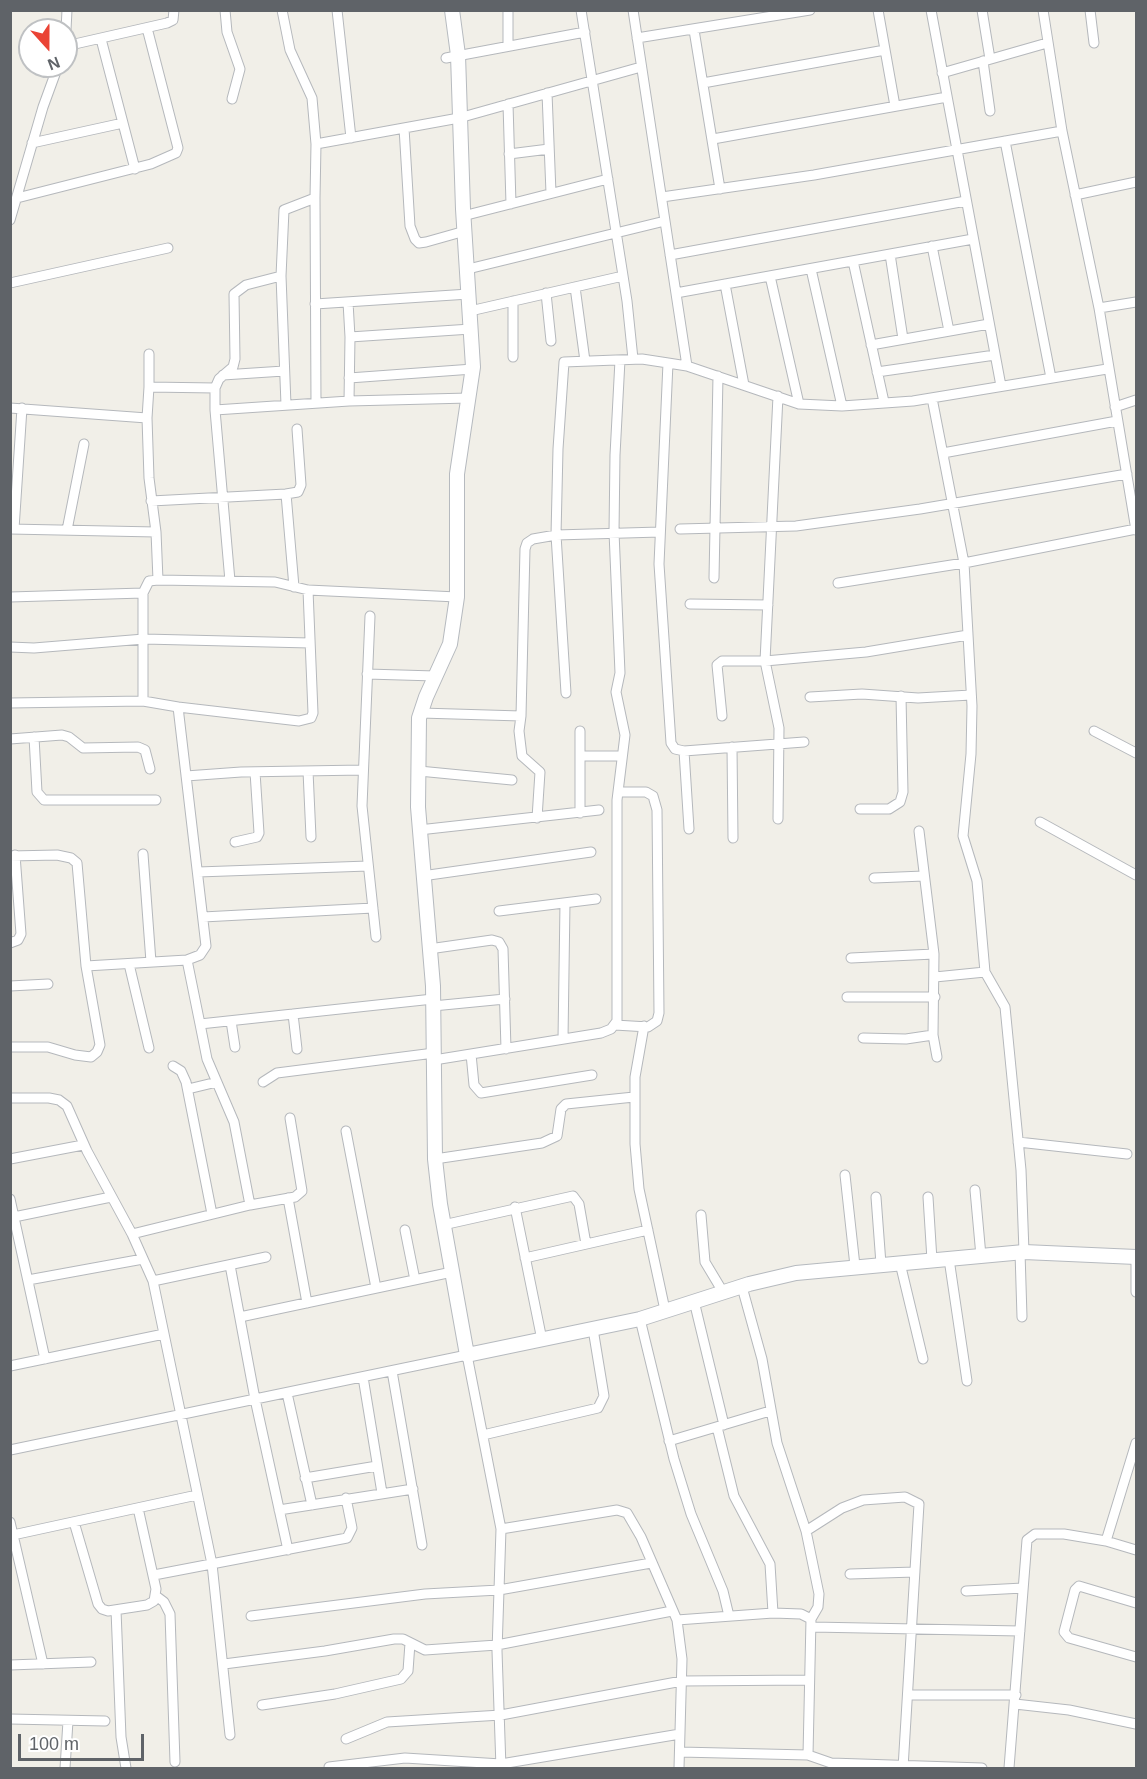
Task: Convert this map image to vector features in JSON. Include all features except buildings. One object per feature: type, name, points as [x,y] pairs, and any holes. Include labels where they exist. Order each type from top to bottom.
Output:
[{"type":"street","points":[[78,44],[173,20],[174,10]]},
{"type":"street","points":[[225,10],[227,32],[240,69],[232,99]]},
{"type":"street","points":[[282,10],[290,50],[312,98],[316,144],[316,403]]},
{"type":"street","points":[[338,10],[351,138]]},
{"type":"street","points":[[452,10],[452,56],[459,118],[473,369],[458,474],[457,597],[450,644],[421,712],[418,731],[419,830],[433,1003],[435,1160],[443,1225],[501,1529],[497,1645],[501,1766]]},
{"type":"street","points":[[508,10],[508,45]]},
{"type":"street","points":[[581,10],[623,276],[633,359]]},
{"type":"street","points":[[633,10],[687,366]]},
{"type":"street","points":[[637,38],[810,10]]},
{"type":"street","points":[[878,10],[895,106]]},
{"type":"street","points":[[931,10],[1001,386]]},
{"type":"street","points":[[982,10],[990,111]]},
{"type":"street","points":[[838,583],[964,563],[1136,530],[1107,369],[1099,308],[1062,130],[1043,10]]},
{"type":"street","points":[[1090,10],[1094,43]]},
{"type":"street","points":[[17,198],[135,169],[172,156],[178,148],[147,28]]},
{"type":"street","points":[[694,30],[720,189]]},
{"type":"street","points":[[452,56],[585,32]]},
{"type":"street","points":[[101,39],[135,169]]},
{"type":"street","points":[[942,74],[1047,43]]},
{"type":"street","points":[[703,83],[885,50]]},
{"type":"street","points":[[316,144],[459,118],[641,67]]},
{"type":"street","points":[[10,220],[54,78]]},
{"type":"street","points":[[547,93],[551,193]]},
{"type":"street","points":[[713,139],[946,97]]},
{"type":"street","points":[[508,104],[511,204]]},
{"type":"street","points":[[32,143],[123,123]]},
{"type":"street","points":[[404,128],[410,226],[415,239],[419,243],[426,242],[465,231]]},
{"type":"street","points":[[662,198],[957,150],[1062,130]]},
{"type":"street","points":[[1005,141],[1051,378]]},
{"type":"street","points":[[509,154],[549,149]]},
{"type":"street","points":[[464,216],[608,179]]},
{"type":"street","points":[[1075,195],[1137,182]]},
{"type":"street","points":[[286,405],[281,276],[284,210],[315,198]]},
{"type":"street","points":[[670,255],[966,201]]},
{"type":"street","points":[[468,269],[665,220]]},
{"type":"street","points":[[676,293],[973,238]]},
{"type":"street","points":[[932,246],[949,331]]},
{"type":"street","points":[[10,283],[168,248]]},
{"type":"street","points":[[890,254],[903,339]]},
{"type":"street","points":[[853,261],[884,402]]},
{"type":"street","points":[[811,269],[842,406]]},
{"type":"street","points":[[230,581],[215,388],[233,367],[235,359],[234,294],[246,285],[281,276]]},
{"type":"street","points":[[470,311],[623,276]]},
{"type":"street","points":[[770,276],[799,404]]},
{"type":"street","points":[[725,284],[744,385]]},
{"type":"street","points":[[575,287],[585,361]]},
{"type":"street","points":[[546,293],[550,341]]},
{"type":"street","points":[[315,304],[469,294]]},
{"type":"street","points":[[513,301],[513,357]]},
{"type":"street","points":[[348,302],[349,401]]},
{"type":"street","points":[[1099,308],[1137,302]]},
{"type":"street","points":[[871,345],[989,324]]},
{"type":"street","points":[[350,337],[471,329]]},
{"type":"street","points":[[149,354],[147,418],[158,580]]},
{"type":"street","points":[[877,372],[995,355]]},
{"type":"street","points":[[566,693],[556,536],[558,449],[564,362],[633,359],[687,366],[799,404],[842,406],[932,398],[1107,369]]},
{"type":"street","points":[[615,1025],[618,946],[618,792],[625,735],[616,692],[620,673],[614,532],[620,360]]},
{"type":"street","points":[[668,363],[659,564],[670,737],[675,749],[684,751],[804,742]]},
{"type":"street","points":[[349,378],[473,369]]},
{"type":"street","points":[[224,375],[284,371]]},
{"type":"street","points":[[714,578],[713,529],[718,376]]},
{"type":"street","points":[[149,387],[215,388]]},
{"type":"street","points":[[778,396],[765,661],[777,713],[778,819]]},
{"type":"street","points":[[215,410],[349,401],[469,398]]},
{"type":"street","points":[[932,398],[964,563],[972,695],[971,754],[963,836],[977,881],[985,972],[1005,1007],[1018,1142],[1022,1317]]},
{"type":"street","points":[[1115,407],[1137,400]]},
{"type":"street","points":[[10,408],[147,418]]},
{"type":"street","points":[[22,408],[15,454],[12,529],[156,532]]},
{"type":"street","points":[[943,453],[1118,421]]},
{"type":"street","points":[[151,501],[222,499],[298,492],[301,485],[297,429]]},
{"type":"street","points":[[67,530],[84,444]]},
{"type":"street","points":[[680,529],[771,528],[953,504],[1127,474]]},
{"type":"street","points":[[286,494],[294,587]]},
{"type":"street","points":[[537,818],[540,772],[522,756],[519,731],[527,543],[533,539],[556,536],[660,532]]},
{"type":"street","points":[[143,701],[143,593],[149,581],[275,582],[308,590],[457,597]]},
{"type":"street","points":[[10,704],[143,701],[178,707],[306,720],[313,713],[308,590]]},
{"type":"street","points":[[10,597],[143,593]]},
{"type":"street","points":[[690,604],[768,605]]},
{"type":"street","points":[[370,616],[362,806],[376,937]]},
{"type":"street","points":[[722,716],[717,665],[726,659],[765,661],[866,652],[968,635]]},
{"type":"street","points":[[10,647],[34,648],[144,639],[310,643]]},
{"type":"street","points":[[367,674],[435,676]]},
{"type":"street","points":[[810,697],[862,694],[918,698],[972,695]]},
{"type":"street","points":[[860,810],[889,809],[900,802],[903,792],[901,696]]},
{"type":"street","points":[[86,966],[187,960],[204,952],[206,946],[203,917],[178,707]]},
{"type":"street","points":[[421,712],[521,716]]},
{"type":"street","points":[[580,731],[580,813]]},
{"type":"street","points":[[1094,731],[1137,753]]},
{"type":"street","points":[[10,739],[62,735],[69,737],[83,748],[143,749],[147,754],[150,770]]},
{"type":"street","points":[[34,737],[37,792],[44,800],[156,800]]},
{"type":"street","points":[[732,747],[733,838]]},
{"type":"street","points":[[684,751],[689,829]]},
{"type":"street","points":[[580,756],[622,756]]},
{"type":"street","points":[[186,776],[363,770]]},
{"type":"street","points":[[308,771],[311,837]]},
{"type":"street","points":[[419,771],[512,780]]},
{"type":"street","points":[[235,842],[257,837],[259,833],[255,772]]},
{"type":"street","points":[[263,1082],[277,1073],[471,1054],[601,1033],[615,1025],[653,1025],[659,1012],[657,810],[653,796],[646,792],[618,792]]},
{"type":"street","points":[[419,830],[599,810]]},
{"type":"street","points":[[1040,822],[1137,875]]},
{"type":"street","points":[[919,831],[934,954],[933,1035],[936,1057]]},
{"type":"street","points":[[422,876],[591,852]]},
{"type":"street","points":[[143,854],[151,962]]},
{"type":"street","points":[[10,943],[18,940],[21,934],[14,896],[13,855],[57,855],[71,858],[77,863],[86,966],[100,1045],[97,1052],[84,1057],[48,1047],[10,1047]]},
{"type":"street","points":[[198,872],[368,866]]},
{"type":"street","points":[[874,878],[924,876]]},
{"type":"street","points":[[499,912],[596,899]]},
{"type":"street","points":[[563,1039],[565,903]]},
{"type":"street","points":[[203,917],[373,908]]},
{"type":"street","points":[[429,949],[492,940],[499,942],[503,949],[506,1048]]},
{"type":"street","points":[[851,958],[934,954]]},
{"type":"street","points":[[187,960],[207,1059],[234,1122],[250,1205]]},
{"type":"street","points":[[129,963],[149,1048]]},
{"type":"street","points":[[935,977],[985,972]]},
{"type":"street","points":[[10,986],[48,984]]},
{"type":"street","points":[[847,997],[935,996]]},
{"type":"street","points":[[200,1024],[292,1014],[504,999]]},
{"type":"street","points":[[292,1014],[297,1049]]},
{"type":"street","points":[[231,1021],[235,1047]]},
{"type":"street","points":[[644,1026],[634,1097],[638,1178],[665,1310]]},
{"type":"street","points":[[863,1038],[906,1039],[933,1035]]},
{"type":"street","points":[[471,1054],[474,1085],[481,1093],[592,1075]]},
{"type":"street","points":[[173,1066],[181,1071],[188,1089],[212,1214]]},
{"type":"street","points":[[188,1089],[217,1082]]},
{"type":"street","points":[[435,1160],[542,1143],[557,1136],[561,1109],[566,1104],[634,1097]]},
{"type":"street","points":[[10,1098],[49,1098],[59,1100],[67,1106],[84,1145],[132,1234],[153,1281],[212,1564],[230,1735]]},
{"type":"street","points":[[132,1234],[300,1194],[302,1191],[290,1118]]},
{"type":"street","points":[[346,1131],[376,1288]]},
{"type":"street","points":[[1018,1142],[1127,1154]]},
{"type":"street","points":[[10,1159],[84,1145]]},
{"type":"street","points":[[845,1175],[855,1266]]},
{"type":"street","points":[[975,1190],[981,1256]]},
{"type":"street","points":[[443,1225],[515,1207],[573,1196],[579,1204],[586,1244]]},
{"type":"street","points":[[14,1217],[111,1197]]},
{"type":"street","points":[[876,1197],[881,1264]]},
{"type":"street","points":[[928,1197],[932,1260]]},
{"type":"street","points":[[288,1198],[307,1303]]},
{"type":"street","points":[[10,1199],[45,1359]]},
{"type":"street","points":[[515,1207],[542,1340]]},
{"type":"street","points":[[701,1215],[705,1262],[723,1292]]},
{"type":"street","points":[[405,1230],[415,1280]]},
{"type":"street","points":[[525,1258],[648,1230]]},
{"type":"street","points":[[10,1450],[640,1319],[723,1292],[796,1273],[1022,1252],[1136,1257],[1137,1293]]},
{"type":"street","points":[[153,1281],[266,1257]]},
{"type":"street","points":[[949,1258],[968,1381]]},
{"type":"street","points":[[28,1280],[143,1259]]},
{"type":"street","points":[[900,1263],[923,1359]]},
{"type":"street","points":[[230,1265],[255,1399],[288,1550]]},
{"type":"street","points":[[240,1317],[452,1272]]},
{"type":"street","points":[[742,1287],[762,1359],[770,1411],[785,1471],[806,1531],[819,1594],[818,1607],[812,1623],[808,1680],[808,1755]]},
{"type":"street","points":[[694,1301],[734,1496],[770,1564],[773,1613]]},
{"type":"street","points":[[640,1319],[669,1441],[691,1514],[723,1591],[729,1616]]},
{"type":"street","points":[[483,1435],[598,1408],[604,1396],[593,1329]]},
{"type":"street","points":[[10,1366],[164,1334]]},
{"type":"street","points":[[392,1371],[422,1545]]},
{"type":"street","points":[[363,1377],[382,1492]]},
{"type":"street","points":[[287,1392],[312,1505]]},
{"type":"street","points":[[669,1441],[770,1411]]},
{"type":"street","points":[[1106,1541],[1136,1447]]},
{"type":"street","points":[[305,1478],[377,1466]]},
{"type":"street","points":[[279,1510],[382,1492],[413,1489]]},
{"type":"street","points":[[13,1535],[197,1495]]},
{"type":"street","points":[[806,1531],[842,1508],[863,1500],[905,1497],[916,1501],[921,1510],[903,1768]]},
{"type":"street","points":[[154,1575],[347,1538],[352,1528],[346,1498]]},
{"type":"street","points":[[138,1508],[154,1575],[156,1596],[164,1602],[170,1614],[176,1762]]},
{"type":"street","points":[[501,1529],[617,1510],[627,1513],[633,1521],[677,1620],[682,1681],[680,1768]]},
{"type":"street","points":[[10,1522],[43,1664]]},
{"type":"street","points":[[74,1522],[98,1604],[108,1611],[116,1610],[147,1605],[156,1596]]},
{"type":"street","points":[[1009,1768],[1025,1544],[1030,1536],[1064,1534],[1106,1541],[1137,1550]]},
{"type":"street","points":[[251,1616],[415,1595],[499,1590],[651,1563]]},
{"type":"street","points":[[850,1574],[915,1572]]},
{"type":"street","points":[[1137,1603],[1079,1586],[1075,1590],[1064,1628],[1068,1638],[1137,1657]]},
{"type":"street","points":[[966,1591],[1023,1588]]},
{"type":"street","points":[[116,1610],[121,1737],[126,1768]]},
{"type":"street","points":[[224,1664],[314,1653],[394,1639],[403,1639],[425,1650],[497,1645],[672,1611]]},
{"type":"street","points":[[677,1620],[773,1613],[801,1614],[812,1623],[912,1629],[1020,1631]]},
{"type":"street","points":[[262,1705],[335,1694],[401,1679],[408,1671],[410,1643]]},
{"type":"street","points":[[10,1665],[90,1662]]},
{"type":"street","points":[[346,1739],[387,1722],[501,1715],[682,1681],[808,1680]]},
{"type":"street","points":[[909,1695],[1015,1700],[1137,1724]]},
{"type":"street","points":[[10,1719],[105,1721]]},
{"type":"street","points":[[65,1768],[68,1721]]},
{"type":"street","points":[[329,1767],[405,1758],[501,1766],[680,1734]]},
{"type":"street","points":[[680,1752],[808,1755],[831,1763],[903,1768],[982,1768]]}]
